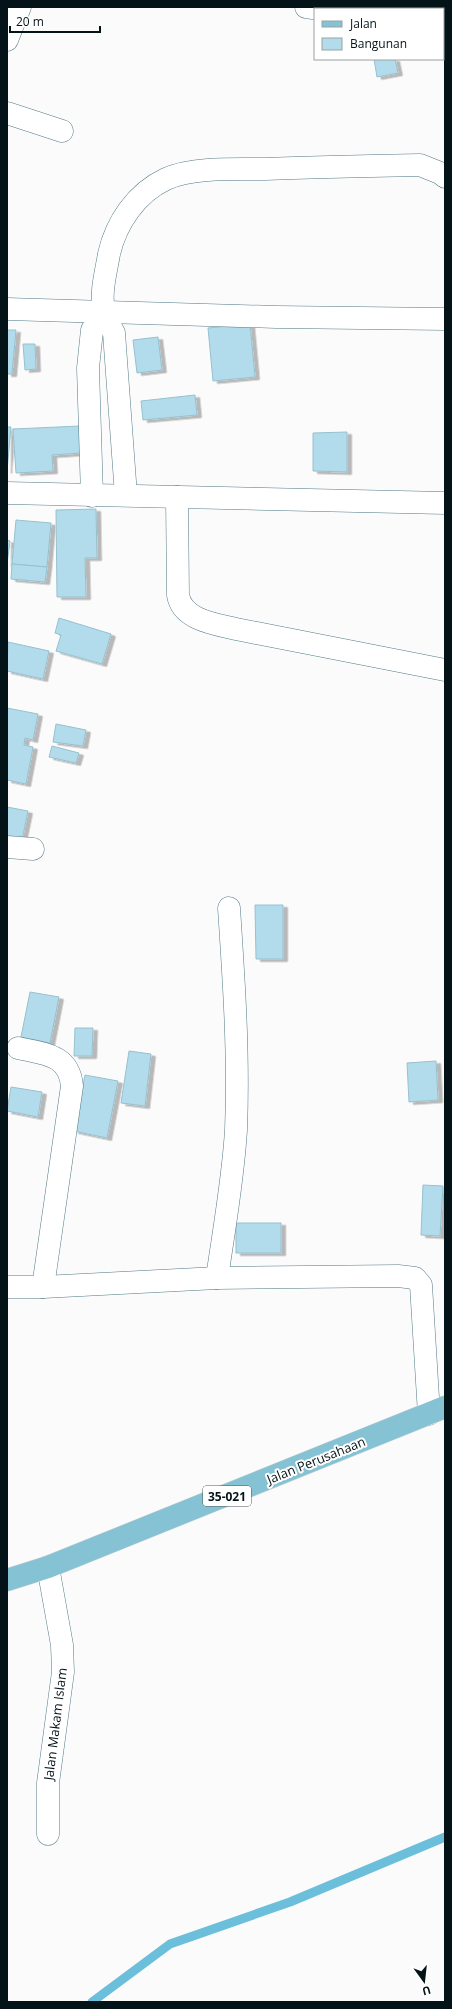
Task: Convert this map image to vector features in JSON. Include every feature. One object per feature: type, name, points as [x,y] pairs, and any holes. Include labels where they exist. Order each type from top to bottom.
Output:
[{"type":"main road","name":"Jalan Perusahaan","points":[[7,1580],[48,1567],[437,1411]]},
{"type":"street","points":[[7,40],[20,7]]},
{"type":"street","points":[[7,112],[62,131]]},
{"type":"street","points":[[126,495],[114,333],[104,312],[103,292],[111,248],[117,231],[128,210],[141,196],[167,178],[212,170],[420,165],[440,173],[445,178]]},
{"type":"street","points":[[7,309],[276,317],[445,319]]},
{"type":"street","points":[[92,496],[88,368],[92,330],[104,312]]},
{"type":"street","points":[[7,493],[445,503]]},
{"type":"street","points":[[177,498],[178,595],[180,604],[188,613],[207,622],[236,629],[445,670]]},
{"type":"street","points":[[7,847],[33,849]]},
{"type":"street","points":[[217,1278],[231,1186],[236,1130],[235,992],[230,908]]},
{"type":"street","points":[[18,1048],[58,1058],[64,1064],[71,1078],[72,1086],[43,1287]]},
{"type":"street","points":[[7,1287],[43,1287],[217,1278],[406,1276],[418,1279],[421,1285],[437,1411]]},
{"type":"street","name":"Jalan Makam Islam","points":[[48,1567],[62,1645],[63,1672],[48,1783],[48,1834]]},
{"type":"building","points":[[374,60],[395,60],[398,73],[377,77]]},
{"type":"building","points":[[250,324],[255,377],[213,381],[208,328]]},
{"type":"building","points":[[7,330],[16,330],[12,374],[7,374]]},
{"type":"building","points":[[158,337],[162,370],[137,373],[133,340]]},
{"type":"building","points":[[23,344],[35,344],[36,369],[25,370]]},
{"type":"building","points":[[195,395],[197,415],[143,420],[141,401]]},
{"type":"building","points":[[80,426],[81,453],[52,455],[53,471],[16,473],[13,429]]},
{"type":"building","points":[[7,427],[11,427],[7,471]]},
{"type":"building","points":[[347,432],[347,472],[313,471],[313,433]]},
{"type":"building","points":[[96,509],[97,558],[85,558],[86,597],[57,597],[56,510]]},
{"type":"building","points":[[16,520],[51,523],[47,567],[12,564]]},
{"type":"building","points":[[7,540],[10,541],[7,564]]},
{"type":"building","points":[[12,564],[47,567],[45,582],[11,579]]},
{"type":"building","points":[[59,618],[111,634],[102,664],[56,651],[61,635],[55,633]]},
{"type":"building","points":[[8,642],[49,651],[43,679],[7,671]]},
{"type":"building","points":[[7,708],[38,714],[33,740],[25,738],[24,745],[33,747],[26,784],[7,780]]},
{"type":"building","points":[[56,724],[86,730],[83,746],[53,742]]},
{"type":"building","points":[[52,746],[79,753],[76,763],[49,757]]},
{"type":"building","points":[[7,807],[28,811],[22,840],[7,837]]},
{"type":"building","points":[[255,905],[283,905],[283,959],[256,959]]},
{"type":"building","points":[[30,992],[59,997],[50,1043],[21,1037]]},
{"type":"building","points":[[75,1028],[93,1028],[92,1056],[74,1056]]},
{"type":"building","points":[[129,1051],[151,1054],[145,1106],[121,1103]]},
{"type":"building","points":[[436,1061],[438,1100],[409,1102],[407,1063]]},
{"type":"building","points":[[85,1075],[118,1081],[107,1138],[74,1131]]},
{"type":"building","points":[[11,1087],[42,1092],[38,1117],[7,1111]]},
{"type":"building","points":[[423,1185],[443,1186],[440,1236],[421,1235]]},
{"type":"building","points":[[236,1223],[281,1223],[281,1253],[236,1253]]},
{"type":"waterway","points":[[92,2002],[170,1944],[290,1902],[445,1837]]}]
